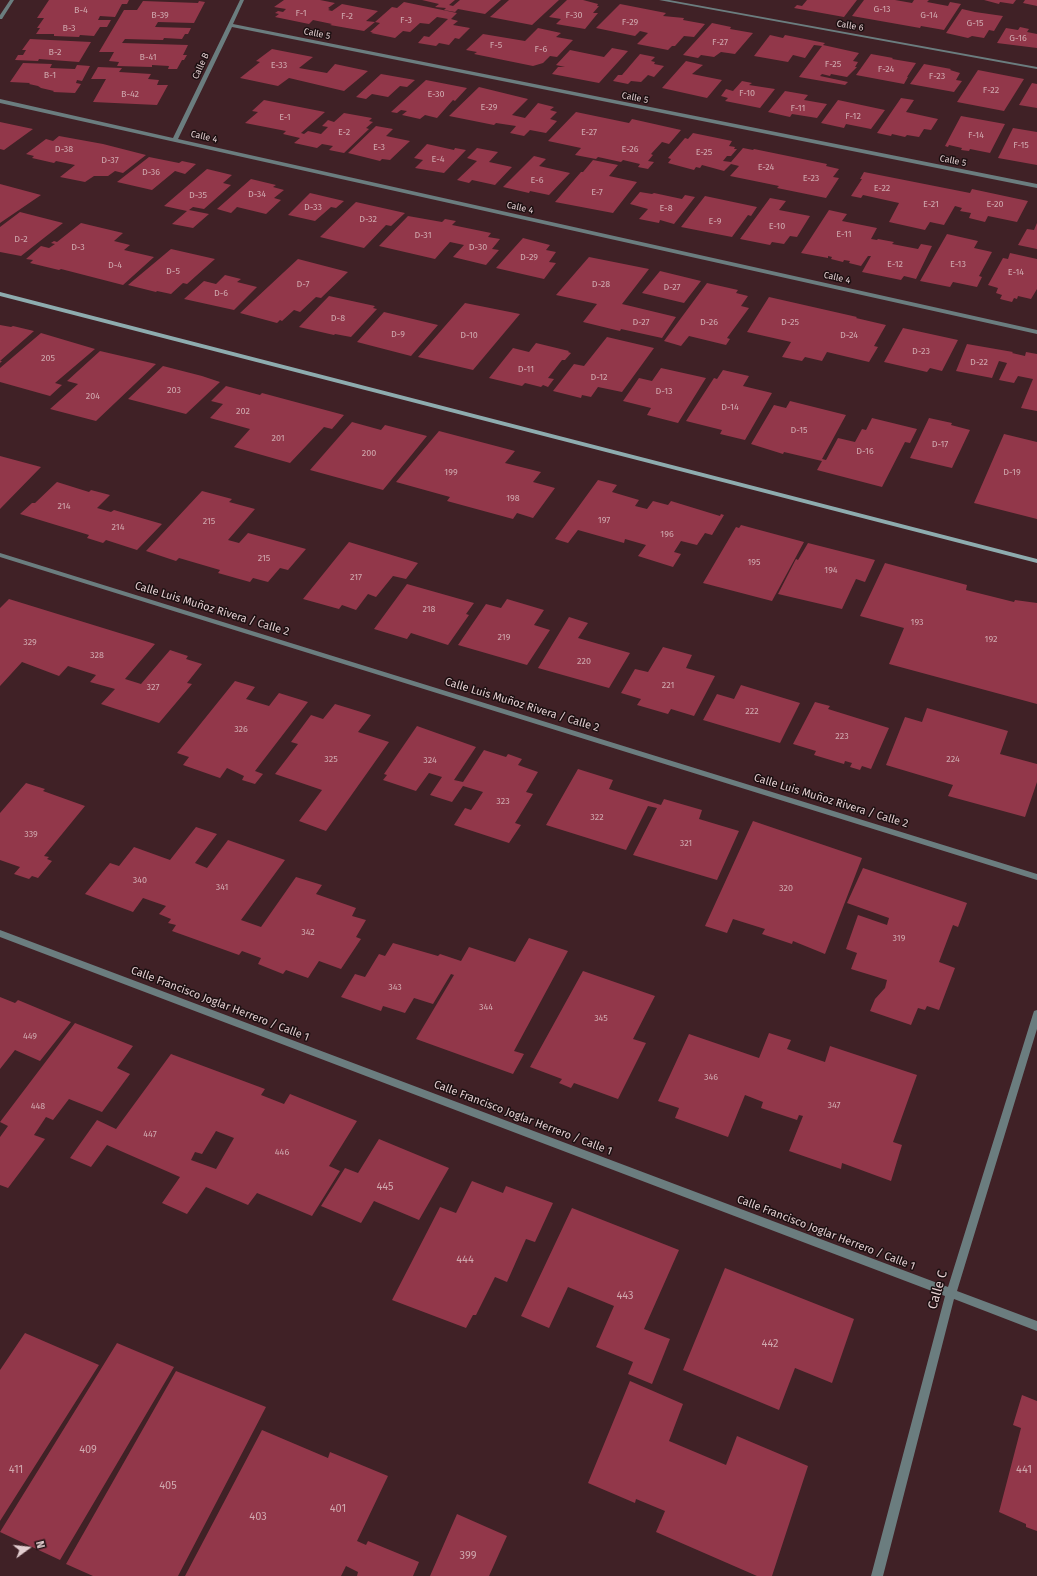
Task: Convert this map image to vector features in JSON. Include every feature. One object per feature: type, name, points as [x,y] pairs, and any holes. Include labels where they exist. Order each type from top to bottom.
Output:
[{"type":"street","points":[[0,18],[12,0]]},
{"type":"street","name":"Calle B","points":[[175,140],[242,0]]},
{"type":"street","name":"Calle 6","points":[[661,0],[1037,68]]},
{"type":"street","name":"Calle 5","points":[[230,25],[1037,186]]},
{"type":"street","name":"Calle 4","points":[[0,101],[1037,332]]},
{"type":"street","points":[[0,294],[1037,561]]},
{"type":"street","name":"Calle Luis Muñoz Rivera / Calle 2","points":[[0,555],[1037,877]]},
{"type":"street","name":"Calle Francisco Joglar Herrero / Calle 1","points":[[0,933],[1037,1326]]},
{"type":"street","name":"Calle C","points":[[877,1576],[951,1294],[1037,1014]]},
{"type":"building","points":[[49,0],[129,0],[127,4],[122,4],[115,17],[100,16],[98,20],[111,20],[107,27],[100,27],[94,36],[80,35],[79,37],[54,36],[54,34],[36,34],[40,28],[37,28],[44,18],[37,18]]},
{"type":"building","points":[[284,0],[320,0],[335,3],[328,8],[330,9],[328,10],[332,11],[342,4],[378,11],[366,21],[375,22],[364,31],[330,25],[332,24],[313,20],[309,24],[275,17],[279,14],[275,13],[278,11],[283,12],[286,9],[274,7]]},
{"type":"building","points":[[422,0],[455,0],[449,5],[453,6],[460,0],[501,0],[485,14],[458,9],[455,12],[444,10],[446,8],[435,7],[439,4]]},
{"type":"building","points":[[509,0],[559,0],[532,25],[490,17]]},
{"type":"building","points":[[567,0],[583,0],[598,4],[597,6],[599,6],[593,13],[598,13],[585,29],[556,24],[561,19],[549,17]]},
{"type":"building","points":[[807,0],[857,0],[844,17],[794,8],[797,5],[802,6]]},
{"type":"building","points":[[864,0],[895,0],[912,3],[914,0],[929,0],[927,2],[948,6],[950,2],[961,4],[944,30],[921,26],[920,28],[852,16]]},
{"type":"building","points":[[984,0],[1016,0],[1013,4],[1000,2],[999,4]]},
{"type":"building","points":[[1025,0],[1037,0],[1037,6],[1023,3]]},
{"type":"building","points":[[143,1],[205,2],[194,23],[158,22],[155,27],[191,28],[188,34],[185,34],[182,39],[125,39],[122,43],[188,45],[183,55],[187,55],[177,69],[168,69],[169,66],[152,65],[152,67],[117,66],[119,62],[109,61],[114,52],[99,52],[124,10],[137,10]]},
{"type":"building","points":[[404,2],[457,13],[451,19],[458,21],[453,25],[470,28],[459,39],[455,38],[449,45],[439,43],[436,46],[418,43],[424,36],[429,37],[448,19],[437,17],[429,24],[420,23],[410,32],[403,31],[395,38],[370,32],[380,23],[375,22],[392,7],[397,8]]},
{"type":"building","points":[[620,4],[666,13],[663,16],[684,18],[683,20],[705,24],[694,37],[684,36],[675,46],[672,46],[668,50],[637,44],[648,33],[640,31],[635,36],[596,28]]},
{"type":"building","points":[[962,9],[1003,16],[994,31],[989,30],[984,38],[972,36],[968,38],[946,33]]},
{"type":"building","points":[[712,23],[731,27],[730,29],[753,33],[735,54],[721,52],[714,57],[701,55],[698,58],[683,55]]},
{"type":"building","points":[[1020,27],[1029,29],[1027,32],[1037,34],[1037,48],[997,43],[1006,28],[1018,30]]},
{"type":"building","points":[[538,28],[561,33],[556,37],[573,40],[557,57],[550,56],[543,63],[533,66],[474,54],[477,52],[466,50],[483,34],[525,41]]},
{"type":"building","points":[[770,35],[783,38],[785,35],[825,43],[823,45],[859,53],[853,61],[858,62],[855,67],[857,67],[847,77],[831,74],[830,76],[822,74],[820,76],[848,82],[845,85],[799,77],[822,46],[814,45],[805,58],[793,55],[788,62],[754,56]]},
{"type":"building","points":[[30,39],[91,42],[79,62],[39,59],[38,61],[15,60],[18,55],[23,55],[26,50],[22,50]]},
{"type":"building","points":[[612,48],[628,51],[599,83],[552,74],[558,67],[565,67],[556,65],[570,50],[604,57]]},
{"type":"building","points":[[272,49],[313,57],[299,68],[327,73],[335,64],[368,71],[344,91],[289,78],[278,86],[240,78],[260,62],[256,61]]},
{"type":"building","points":[[640,54],[655,57],[651,61],[655,62],[654,64],[664,66],[654,77],[648,75],[641,82],[631,81],[628,84],[613,81],[618,75],[622,75]]},
{"type":"building","points":[[871,54],[916,63],[904,84],[856,75]]},
{"type":"building","points":[[686,61],[703,65],[692,74],[722,80],[707,98],[662,88]]},
{"type":"building","points":[[23,63],[52,64],[50,68],[75,69],[77,65],[90,66],[82,81],[77,80],[76,83],[81,84],[75,93],[53,92],[54,91],[29,84],[30,83],[10,82]]},
{"type":"building","points":[[924,64],[951,69],[950,70],[960,73],[956,80],[962,81],[954,92],[910,84]]},
{"type":"building","points":[[98,67],[122,68],[119,72],[151,74],[148,79],[159,80],[157,85],[168,85],[157,105],[93,102],[106,79],[91,79]]},
{"type":"building","points":[[978,70],[1024,79],[1004,111],[957,102]]},
{"type":"building","points":[[381,74],[415,80],[407,87],[400,86],[388,97],[372,94],[366,99],[356,97]]},
{"type":"building","points":[[426,80],[467,88],[455,101],[453,100],[437,118],[425,115],[420,119],[402,115],[407,111],[401,110],[397,113],[391,112]]},
{"type":"building","points":[[742,81],[752,83],[749,85],[775,89],[760,108],[725,101],[728,98],[721,96],[726,89],[733,91]]},
{"type":"building","points":[[1032,83],[1037,84],[1037,108],[1019,105]]},
{"type":"building","points":[[479,87],[528,99],[512,115],[525,118],[538,103],[554,107],[550,110],[557,112],[550,119],[557,121],[546,133],[530,130],[524,136],[510,133],[516,126],[496,123],[494,125],[449,116]]},
{"type":"building","points":[[785,91],[808,95],[804,100],[827,104],[817,118],[792,114],[790,117],[768,112]]},
{"type":"building","points":[[901,98],[914,100],[906,112],[938,119],[931,130],[924,129],[919,137],[907,135],[905,137],[892,134],[891,136],[877,133]]},
{"type":"building","points":[[264,100],[325,112],[301,133],[304,134],[308,131],[321,134],[328,127],[322,126],[328,120],[334,122],[344,113],[372,118],[369,121],[373,122],[366,128],[369,129],[344,153],[329,150],[333,146],[322,144],[317,148],[294,143],[300,138],[283,134],[286,131],[245,123],[258,112],[252,111]]},
{"type":"building","points":[[838,100],[885,110],[871,129],[846,124],[844,128],[821,123]]},
{"type":"building","points":[[576,112],[629,123],[632,119],[681,130],[669,144],[662,142],[651,154],[653,155],[648,161],[654,162],[648,169],[638,167],[640,164],[623,160],[621,162],[598,157],[596,159],[575,155],[581,148],[548,141]]},
{"type":"building","points":[[961,116],[1005,124],[990,153],[970,149],[969,151],[961,150],[962,148],[949,145],[948,147],[945,146]]},
{"type":"building","points":[[0,122],[33,129],[4,150],[0,149]]},
{"type":"building","points":[[376,126],[393,129],[386,136],[410,141],[390,160],[382,159],[380,161],[348,153]]},
{"type":"building","points":[[1013,128],[1037,132],[1037,165],[998,158]]},
{"type":"building","points":[[693,133],[732,141],[729,146],[737,149],[731,156],[727,156],[723,161],[731,162],[743,148],[754,149],[827,164],[826,166],[839,169],[833,177],[839,178],[826,198],[730,176],[739,166],[731,164],[724,171],[702,165],[700,168],[696,167],[694,170],[668,163],[671,159],[668,158],[685,138],[688,139]]},
{"type":"building","points":[[59,136],[103,144],[146,155],[123,173],[115,171],[108,176],[94,176],[85,182],[60,177],[75,165],[56,161],[54,163],[32,158],[34,156],[26,154],[46,139],[53,141]]},
{"type":"building","points":[[427,144],[454,150],[455,148],[466,150],[444,173],[415,168],[423,160],[414,158]]},
{"type":"building","points":[[477,148],[498,152],[489,162],[512,167],[495,185],[472,180],[469,183],[457,180],[477,161],[467,158]]},
{"type":"building","points":[[534,156],[546,159],[539,166],[570,173],[549,195],[530,191],[529,193],[503,187]]},
{"type":"building","points":[[149,157],[179,163],[182,161],[196,164],[185,174],[175,171],[152,190],[117,182]]},
{"type":"building","points":[[593,160],[618,165],[609,176],[637,182],[613,213],[555,202]]},
{"type":"building","points":[[207,169],[232,175],[223,183],[231,185],[204,209],[193,207],[189,210],[209,214],[193,228],[172,224],[187,211],[164,206]]},
{"type":"building","points":[[864,172],[970,193],[972,189],[1028,201],[1017,222],[988,216],[985,222],[969,218],[971,213],[960,211],[962,208],[955,206],[944,225],[930,222],[925,230],[889,222],[899,203],[863,195],[861,198],[851,196],[862,179],[860,179]]},
{"type":"building","points":[[251,179],[276,185],[273,187],[284,190],[274,198],[281,200],[266,214],[237,207],[231,213],[217,209]]},
{"type":"building","points":[[0,184],[41,195],[0,223]]},
{"type":"building","points":[[640,192],[654,193],[682,199],[685,195],[695,197],[674,224],[660,220],[659,223],[639,219],[648,209],[630,204]]},
{"type":"building","points":[[310,193],[344,201],[336,208],[331,207],[315,221],[288,215]]},
{"type":"building","points":[[705,196],[757,207],[751,216],[748,215],[732,237],[681,227]]},
{"type":"building","points":[[770,198],[786,201],[779,210],[810,216],[797,237],[790,236],[784,244],[772,242],[770,245],[740,239]]},
{"type":"building","points":[[356,202],[405,213],[391,226],[386,225],[364,248],[320,237]]},
{"type":"building","points":[[829,210],[847,214],[842,221],[877,228],[871,239],[894,242],[892,244],[918,249],[921,244],[932,246],[916,279],[904,276],[901,280],[862,272],[871,256],[868,256],[861,266],[849,263],[850,261],[844,260],[843,262],[831,259],[832,257],[828,256],[828,258],[801,253]]},
{"type":"building","points":[[20,212],[63,223],[21,256],[0,252],[0,227]]},
{"type":"building","points":[[408,216],[442,222],[445,219],[456,221],[452,225],[491,233],[488,237],[500,239],[492,249],[499,250],[486,265],[453,257],[464,245],[450,242],[435,259],[379,246]]},
{"type":"building","points":[[81,223],[123,233],[114,241],[130,245],[124,250],[154,257],[123,285],[61,269],[59,270],[30,263],[33,260],[26,259],[41,246],[49,248],[55,244],[51,243],[54,241],[57,242]]},
{"type":"building","points":[[1037,223],[1037,249],[1018,245],[1027,229],[1034,230]]},
{"type":"building","points":[[947,234],[978,241],[974,248],[992,252],[979,276],[982,277],[977,287],[953,282],[950,287],[920,281]]},
{"type":"building","points":[[523,238],[550,245],[546,250],[556,252],[549,262],[556,263],[544,279],[496,268]]},
{"type":"building","points":[[171,249],[215,259],[187,284],[183,283],[171,294],[128,285]]},
{"type":"building","points":[[1010,253],[1037,259],[1037,289],[1031,299],[1018,296],[1017,299],[1014,298],[1012,302],[1000,299],[1002,295],[996,293],[998,288],[988,285],[1003,258],[1008,259]]},
{"type":"building","points":[[589,257],[649,269],[622,304],[676,317],[662,338],[621,329],[620,331],[583,322],[597,304],[556,295]]},
{"type":"building","points":[[298,259],[348,272],[321,298],[316,297],[300,312],[294,310],[282,321],[280,320],[277,323],[240,313]]},
{"type":"building","points":[[660,271],[701,281],[684,303],[642,293]]},
{"type":"building","points":[[225,275],[241,279],[237,282],[257,287],[234,310],[184,299],[204,281],[216,284]]},
{"type":"building","points":[[707,283],[738,290],[736,293],[748,296],[741,306],[749,308],[727,338],[730,339],[726,345],[689,336],[681,346],[664,341]]},
{"type":"building","points":[[329,296],[375,306],[373,308],[377,309],[351,337],[334,335],[299,327]]},
{"type":"building","points":[[769,297],[886,325],[874,346],[878,347],[869,362],[827,352],[822,361],[805,357],[802,361],[782,357],[791,342],[747,332]]},
{"type":"building","points":[[465,303],[520,314],[473,370],[418,357]]},
{"type":"building","points":[[384,312],[438,325],[411,356],[357,342]]},
{"type":"building","points":[[0,325],[13,326],[34,331],[0,361]]},
{"type":"building","points":[[903,328],[958,340],[942,371],[930,368],[927,372],[884,362]]},
{"type":"building","points":[[41,333],[95,349],[55,383],[62,385],[50,396],[0,382],[0,368]]},
{"type":"building","points":[[607,337],[654,348],[622,392],[598,387],[591,397],[582,395],[581,398],[553,391],[574,364],[584,366]]},
{"type":"building","points":[[536,343],[569,351],[568,352],[571,353],[565,360],[562,360],[548,378],[554,379],[548,387],[525,383],[522,386],[489,378],[513,348],[529,352]]},
{"type":"building","points":[[967,344],[1013,352],[1012,353],[1025,356],[1026,352],[1037,354],[1037,411],[1021,408],[1033,379],[1018,376],[1014,383],[999,380],[1007,363],[999,361],[992,378],[956,371]]},
{"type":"building","points":[[100,351],[156,364],[96,421],[50,409],[78,384],[67,381]]},
{"type":"building","points":[[163,366],[220,382],[186,414],[128,399]]},
{"type":"building","points":[[661,368],[706,378],[678,423],[647,415],[651,408],[623,401],[639,378],[652,381]]},
{"type":"building","points":[[723,370],[749,376],[743,386],[772,393],[745,440],[720,434],[722,430],[686,421],[714,378],[717,379]]},
{"type":"building","points":[[226,386],[260,395],[262,393],[344,415],[332,429],[324,427],[290,463],[234,447],[250,429],[210,418],[223,404],[211,401]]},
{"type":"building","points":[[790,401],[846,415],[822,459],[826,460],[838,438],[855,442],[862,429],[866,430],[872,418],[917,429],[910,443],[905,442],[882,487],[817,470],[822,461],[784,452],[783,454],[751,444],[774,405],[786,408]]},
{"type":"building","points":[[929,418],[952,423],[951,425],[970,430],[952,468],[910,458]]},
{"type":"building","points":[[352,422],[381,430],[385,425],[427,436],[383,490],[310,470]]},
{"type":"building","points":[[439,431],[515,451],[505,463],[541,472],[533,482],[555,488],[533,518],[517,513],[513,519],[447,501],[450,497],[396,482]]},
{"type":"building","points":[[1004,434],[1037,442],[1037,519],[974,503]]},
{"type":"building","points":[[0,456],[41,467],[0,509]]},
{"type":"building","points":[[598,480],[617,485],[612,492],[639,500],[635,506],[647,509],[653,501],[668,505],[671,501],[720,516],[721,514],[724,515],[712,535],[705,533],[697,545],[681,541],[674,552],[681,554],[673,567],[638,556],[646,545],[625,539],[624,543],[578,530],[568,543],[555,539]]},
{"type":"building","points":[[57,482],[89,492],[91,490],[110,495],[97,508],[111,512],[114,510],[162,524],[137,550],[106,540],[103,543],[87,538],[89,535],[20,514],[32,503],[35,503]]},
{"type":"building","points":[[202,491],[232,499],[229,502],[255,509],[228,540],[239,543],[248,533],[306,549],[288,570],[280,568],[268,582],[253,578],[250,582],[218,573],[220,570],[179,558],[176,561],[146,551]]},
{"type":"building","points":[[741,525],[804,542],[772,601],[703,583],[736,527],[739,528]]},
{"type":"building","points":[[349,542],[418,563],[406,579],[393,576],[376,597],[368,594],[356,610],[342,605],[339,609],[303,599]]},
{"type":"building","points":[[808,543],[875,560],[865,582],[856,579],[842,609],[778,594],[796,559],[798,560]]},
{"type":"building","points":[[885,563],[967,585],[966,590],[1014,602],[1015,600],[1037,603],[1037,704],[889,664],[904,628],[860,616]]},
{"type":"building","points":[[407,584],[474,603],[466,614],[469,615],[448,645],[411,633],[407,639],[374,629]]},
{"type":"building","points":[[9,599],[155,644],[125,679],[141,684],[170,650],[188,656],[186,659],[202,664],[187,683],[192,684],[159,723],[101,704],[115,689],[90,682],[96,675],[68,666],[59,676],[22,662],[0,686],[0,608]]},
{"type":"building","points":[[507,599],[544,610],[534,625],[550,630],[527,665],[458,645],[486,604],[501,608]]},
{"type":"building","points":[[569,617],[588,623],[578,638],[630,653],[609,688],[538,668]]},
{"type":"building","points":[[663,647],[692,655],[686,668],[715,676],[694,716],[671,709],[668,714],[637,705],[641,699],[621,693],[635,669],[648,672]]},
{"type":"building","points":[[235,681],[255,687],[246,699],[269,706],[279,693],[308,702],[255,771],[263,774],[255,784],[242,780],[244,776],[227,768],[220,778],[183,765],[189,757],[177,753]]},
{"type":"building","points":[[741,685],[800,703],[780,743],[703,720],[717,694],[734,699]]},
{"type":"building","points":[[815,702],[830,706],[828,709],[889,728],[871,769],[862,766],[860,770],[850,767],[852,763],[845,761],[844,764],[814,755],[816,751],[793,744]]},
{"type":"building","points":[[335,704],[371,715],[358,732],[389,742],[326,831],[299,821],[322,790],[275,774],[298,744],[291,742],[311,715],[323,719]]},
{"type":"building","points":[[927,708],[1008,731],[1000,754],[1037,764],[1037,782],[1025,817],[948,796],[953,785],[886,765],[905,717],[922,722]]},
{"type":"building","points":[[417,726],[476,747],[454,780],[463,782],[484,750],[506,757],[508,754],[522,759],[518,765],[538,772],[526,792],[533,794],[515,823],[521,825],[509,843],[454,825],[465,808],[471,810],[483,792],[463,786],[452,802],[430,795],[442,777],[429,773],[416,791],[383,780],[387,775],[384,774]]},
{"type":"building","points":[[578,769],[613,780],[609,789],[661,805],[664,799],[702,810],[699,819],[739,831],[717,880],[633,855],[657,808],[648,806],[626,850],[546,825]]},
{"type":"building","points":[[26,783],[45,789],[43,791],[85,806],[44,856],[49,857],[47,859],[52,861],[38,878],[32,876],[29,879],[14,874],[20,867],[0,860],[0,813]]},
{"type":"building","points":[[753,821],[862,858],[825,954],[793,941],[792,944],[762,934],[765,929],[733,919],[727,933],[705,926]]},
{"type":"building","points":[[196,827],[217,834],[195,863],[207,868],[228,840],[285,860],[241,920],[261,927],[296,877],[322,885],[316,894],[356,908],[352,916],[366,920],[356,937],[361,939],[341,969],[319,961],[308,978],[286,970],[283,974],[258,964],[261,958],[242,951],[239,955],[172,931],[176,925],[168,923],[171,919],[159,914],[166,906],[143,898],[133,912],[85,894],[110,863],[119,866],[134,847],[170,860]]},
{"type":"building","points":[[863,868],[967,903],[958,927],[953,925],[939,962],[955,968],[939,1010],[927,1006],[925,1010],[918,1008],[911,1025],[870,1011],[875,999],[885,988],[887,980],[851,969],[857,953],[846,949],[858,915],[887,925],[889,918],[847,903]]},
{"type":"building","points":[[529,938],[568,951],[514,1051],[524,1054],[513,1074],[416,1039],[454,975],[451,974],[433,1004],[414,998],[405,1013],[383,1006],[381,1011],[341,997],[355,974],[365,977],[379,954],[385,956],[393,943],[438,956],[440,954],[461,961],[469,947],[515,962]]},
{"type":"building","points":[[583,971],[655,996],[633,1039],[646,1043],[618,1099],[574,1083],[571,1088],[559,1083],[562,1079],[530,1067]]},
{"type":"building","points":[[0,997],[15,1003],[18,1000],[71,1022],[40,1061],[15,1050],[0,1069]]},
{"type":"building","points":[[75,1023],[133,1046],[117,1068],[130,1074],[102,1112],[69,1099],[53,1120],[46,1117],[34,1135],[45,1139],[8,1188],[0,1185],[0,1137],[8,1126],[0,1122]]},
{"type":"building","points":[[769,1033],[791,1040],[787,1049],[825,1062],[830,1046],[917,1075],[893,1142],[902,1145],[891,1181],[842,1163],[841,1169],[789,1151],[803,1116],[799,1115],[797,1120],[761,1108],[763,1102],[745,1095],[728,1137],[675,1118],[679,1108],[658,1101],[689,1034],[759,1058]]},
{"type":"building","points":[[171,1054],[265,1089],[261,1095],[284,1104],[290,1094],[357,1121],[329,1166],[340,1171],[312,1216],[257,1193],[248,1205],[206,1187],[187,1214],[162,1203],[180,1177],[107,1145],[91,1167],[70,1158],[97,1120],[116,1129]],"holes":[[[216,1131],[234,1138],[216,1169],[191,1160],[195,1152],[202,1154]]]},
{"type":"building","points":[[379,1139],[449,1168],[419,1220],[374,1201],[361,1223],[321,1206],[345,1168],[358,1173]]},
{"type":"building","points":[[472,1181],[503,1193],[506,1186],[553,1203],[535,1242],[526,1239],[507,1282],[495,1277],[476,1315],[473,1315],[466,1328],[392,1300],[440,1207],[456,1213]]},
{"type":"building","points":[[572,1208],[679,1250],[644,1329],[670,1339],[652,1384],[628,1374],[633,1362],[596,1347],[614,1306],[568,1287],[549,1328],[521,1316]]},
{"type":"building","points":[[725,1268],[854,1319],[832,1383],[795,1368],[779,1410],[683,1370]]},
{"type":"building","points":[[25,1333],[99,1365],[0,1521],[0,1370]]},
{"type":"building","points":[[117,1343],[174,1367],[60,1560],[0,1532]]},
{"type":"building","points":[[176,1371],[266,1407],[178,1576],[93,1576],[66,1564]]},
{"type":"building","points":[[630,1381],[683,1404],[669,1441],[726,1465],[737,1436],[808,1466],[772,1576],[757,1576],[656,1532],[665,1511],[636,1499],[635,1503],[588,1483]]},
{"type":"building","points":[[1022,1395],[1037,1401],[1037,1531],[1026,1527],[1026,1524],[999,1512],[1021,1428],[1013,1425]]},
{"type":"building","points":[[262,1430],[328,1458],[330,1452],[388,1476],[357,1541],[366,1545],[368,1541],[419,1562],[413,1576],[357,1576],[358,1572],[346,1566],[341,1576],[185,1576]]},
{"type":"building","points":[[457,1514],[507,1536],[489,1576],[430,1576]]}]
